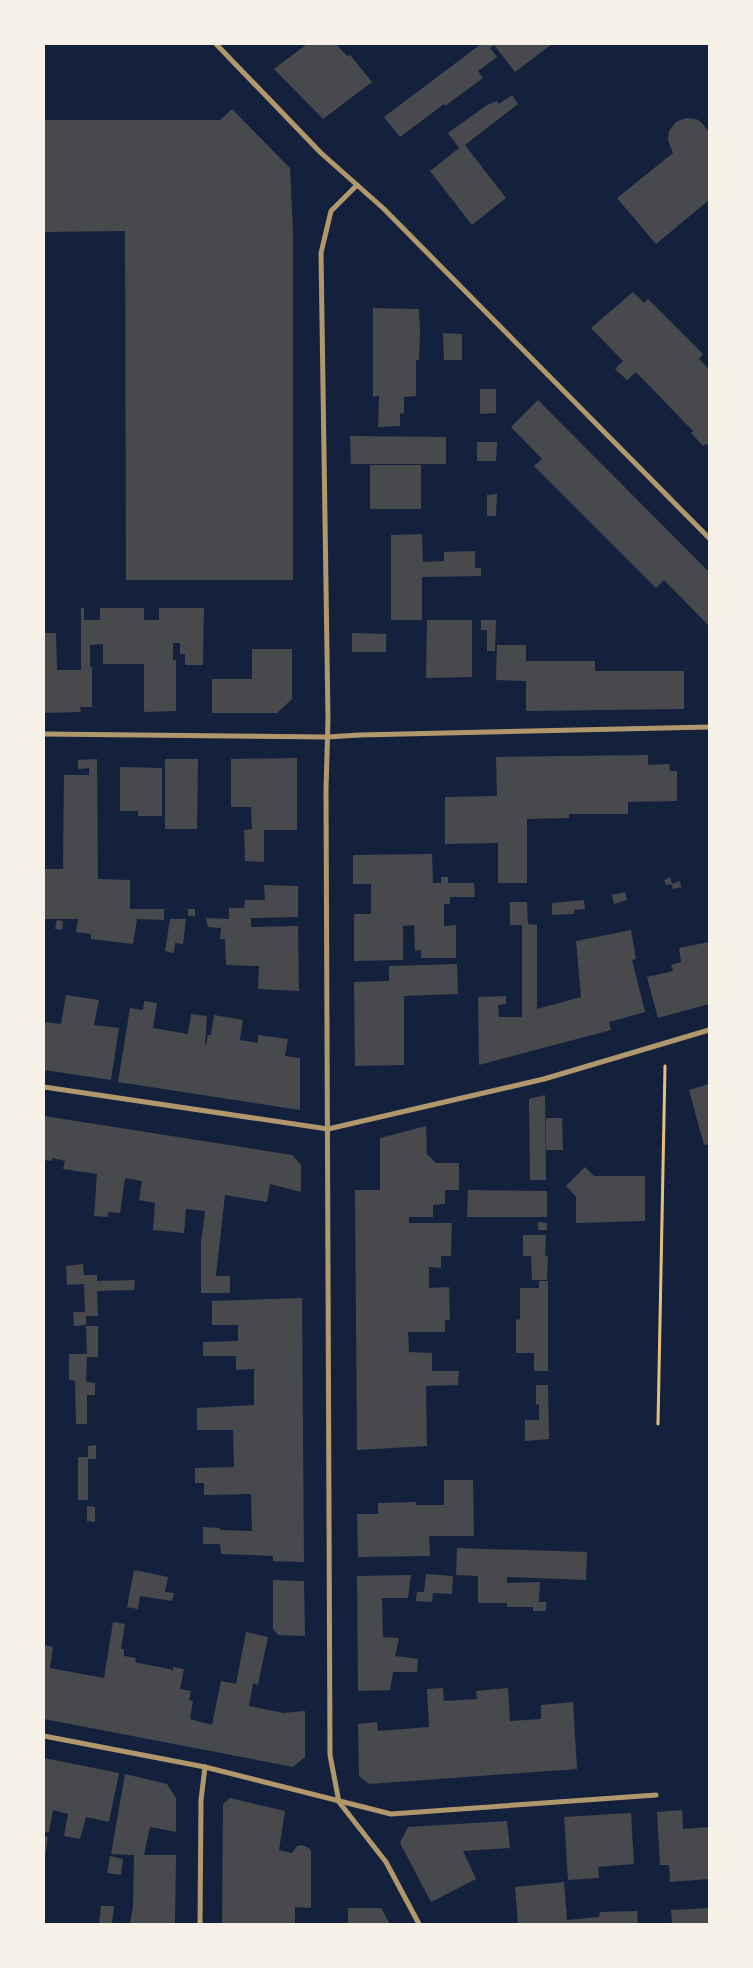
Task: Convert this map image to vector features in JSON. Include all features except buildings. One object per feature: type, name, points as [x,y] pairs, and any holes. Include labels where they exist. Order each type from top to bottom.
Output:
[{"type":"street","points":[[216,44],[321,152],[390,215],[709,538]]},
{"type":"street","points":[[357,186],[331,211],[322,253],[327,737],[330,1755],[339,1802],[386,1862],[419,1924]]},
{"type":"street","points":[[44,734],[327,737],[709,727]]},
{"type":"street","points":[[44,1087],[328,1129],[544,1079],[709,1030]]},
{"type":"street","points":[[44,1736],[205,1767],[391,1814],[656,1795]]},
{"type":"street","points":[[200,1924],[201,1800],[205,1767]]},
{"type":"path","points":[[658,1424],[666,1042]]}]
